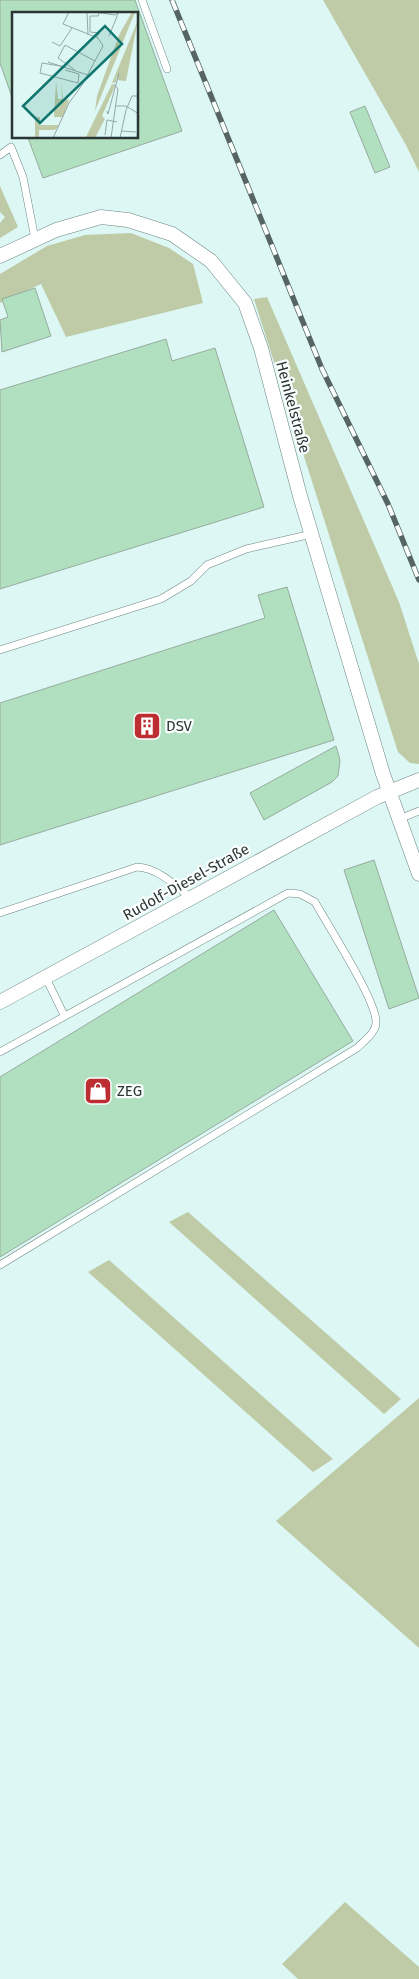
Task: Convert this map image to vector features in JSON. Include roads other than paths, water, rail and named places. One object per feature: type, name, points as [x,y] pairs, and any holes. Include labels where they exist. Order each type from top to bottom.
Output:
[{"type":"street","name":"Heinkelstraße","points":[[0,256],[56,230],[101,217],[128,220],[172,234],[211,261],[245,303],[261,348],[312,534],[389,792],[419,874]]},
{"type":"street","name":"Rudolf-Diesel-Straße","points":[[0,1002],[389,792],[419,780]]},
{"type":"lane","points":[[142,0],[167,69]]},
{"type":"lane","points":[[0,155],[11,148],[23,177],[35,239]]},
{"type":"lane","points":[[0,650],[161,599],[191,581],[207,565],[226,557],[246,550],[312,534]]},
{"type":"lane","points":[[399,819],[419,811]]},
{"type":"lane","points":[[0,913],[137,867],[144,867],[160,874],[192,898]]},
{"type":"lane","points":[[0,1052],[288,893],[300,894],[315,902],[371,1002],[376,1022],[371,1036],[357,1048],[0,1265]]},
{"type":"lane","points":[[46,978],[64,1015]]},
{"type":"railway","points":[[172,0],[322,369],[388,504],[419,580]]},
{"type":"place","name":"DSV","points":[[147,726]]},
{"type":"place","name":"ZEG","points":[[98,1091]]}]
